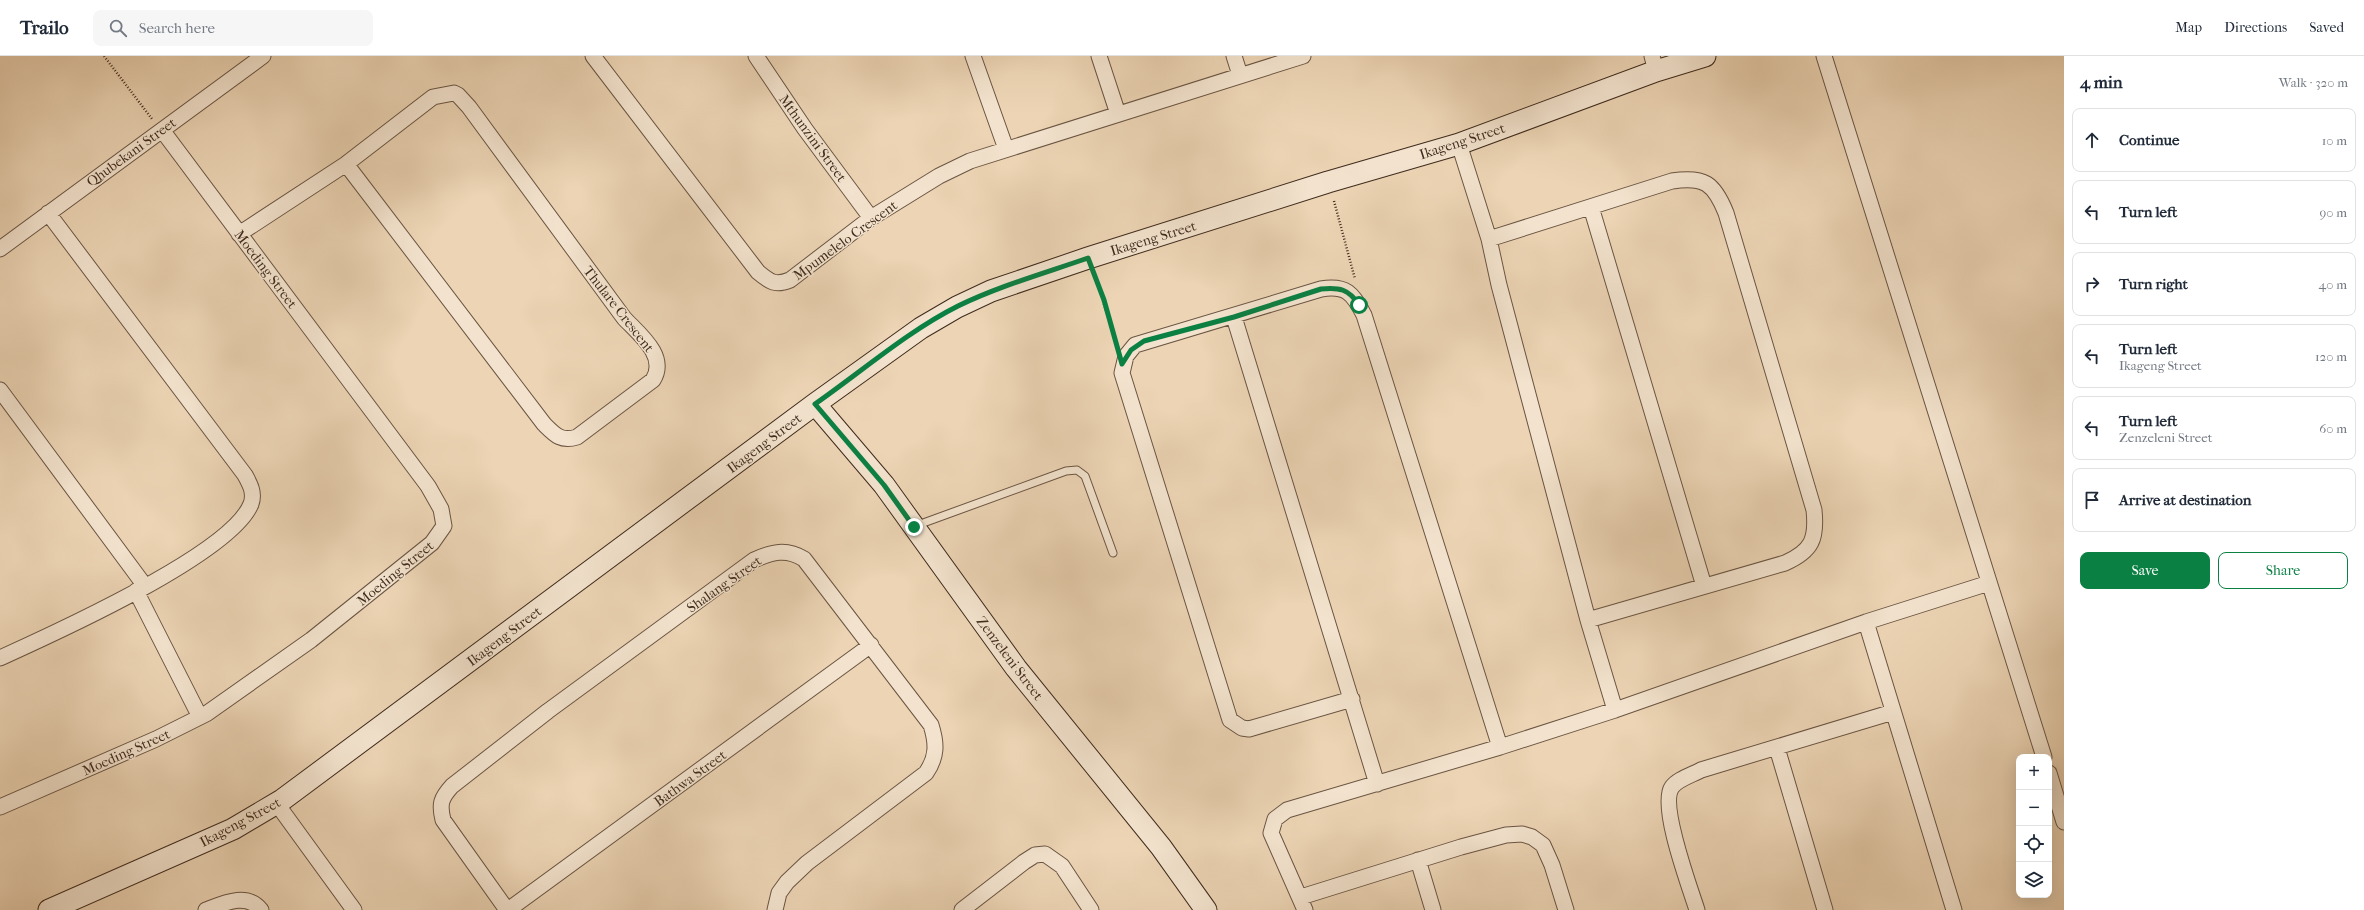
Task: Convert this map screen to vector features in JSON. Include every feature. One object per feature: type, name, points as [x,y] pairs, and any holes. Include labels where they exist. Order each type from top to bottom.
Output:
[{"type":"street","name":"Qhubekani Street","points":[[0,249],[263,56]]},
{"type":"street","name":"Mpumelelo Crescent","points":[[593,56],[758,272],[770,282],[778,284],[790,280],[871,218],[939,176],[970,161],[1303,56]]},
{"type":"street","name":"Mthunzini Street","points":[[756,56],[805,129],[871,218]]},
{"type":"street","points":[[973,56],[1006,149]]},
{"type":"street","points":[[1099,56],[1118,114]]},
{"type":"street","points":[[1234,56],[1240,75]]},
{"type":"street","name":"Ikageng Street","points":[[50,910],[233,829],[277,804],[815,404],[921,328],[957,307],[991,291],[1088,258],[1328,182],[1459,144],[1654,63],[1705,56]]},
{"type":"street","points":[[1824,56],[2043,754]]},
{"type":"street","name":"Thulare Crescent","points":[[240,234],[346,164],[433,97],[449,93],[458,95],[538,200],[624,318],[656,356],[658,368],[653,380],[577,438],[563,440],[555,435],[544,424],[346,164]]},
{"type":"street","name":"Moeding Street","points":[[0,807],[156,739],[200,717],[311,640],[372,592],[432,543],[442,531],[445,522],[441,509],[428,486],[162,130]]},
{"type":"street","points":[[1459,144],[1489,239],[1499,285],[1588,620],[1615,710]]},
{"type":"street","points":[[1489,239],[1672,181],[1696,179],[1705,182],[1716,191],[1728,220],[1814,510],[1816,529],[1809,547],[1798,557],[1785,563],[1588,620]]},
{"type":"street","points":[[1591,207],[1704,586]]},
{"type":"street","points":[[0,658],[91,615],[141,589],[216,542],[244,515],[251,504],[253,493],[245,475],[48,214]]},
{"type":"street","points":[[1352,699],[1249,729],[1242,728],[1230,720],[1122,373],[1122,364],[1131,350],[1144,341],[1234,317],[1321,289],[1335,287],[1350,294],[1359,305],[1364,315],[1500,747]]},
{"type":"street","points":[[1234,317],[1377,784]]},
{"type":"street","points":[[0,390],[141,589],[200,717]]},
{"type":"street","name":"Zenzeleni Street","points":[[815,404],[884,485],[1016,668],[1161,847],[1206,910]]},
{"type":"street","name":"Shalang Street","points":[[508,910],[443,820],[440,803],[442,798],[452,786],[548,711],[754,560],[779,551],[794,553],[804,559],[931,726],[936,739],[933,763],[926,773],[909,788],[802,867],[787,882],[779,893],[775,910]]},
{"type":"street","points":[[1566,910],[1543,844],[1532,837],[1522,834],[1506,835],[1418,860],[1303,904],[1274,843],[1271,833],[1275,820],[1287,810],[1298,805],[1377,784],[1500,747],[1615,710],[1866,622],[1990,583]]},
{"type":"street","points":[[1866,622],[1954,910]]},
{"type":"street","name":"Bathwa Street","points":[[508,910],[871,646]]},
{"type":"street","points":[[1696,910],[1679,853],[1668,808],[1668,798],[1672,787],[1682,779],[1701,770],[1893,712]]},
{"type":"street","points":[[1777,748],[1826,910]]},
{"type":"street","points":[[2052,783],[2064,822]]},
{"type":"street","points":[[277,804],[354,910]]},
{"type":"street","points":[[962,910],[1024,862],[1035,855],[1045,854],[1062,866],[1091,910]]},
{"type":"street","points":[[1418,860],[1433,910]]},
{"type":"street","points":[[206,910],[221,904],[247,900],[256,904],[261,910]]},
{"type":"lane","points":[[914,527],[1066,471],[1077,470],[1085,476],[1113,553]]},
{"type":"path","points":[[104,56],[162,130]]},
{"type":"path","points":[[1328,182],[1354,268],[1359,305]]},
{"type":"path","points":[[1088,258],[1104,300],[1122,364]]},
{"type":"route","points":[[914,527],[884,485],[815,404],[921,328],[957,307],[991,291],[1088,258],[1104,300],[1122,364],[1131,350],[1136,345],[1144,341],[1234,317],[1321,289],[1335,287],[1343,289],[1355,298],[1359,305]]}]
